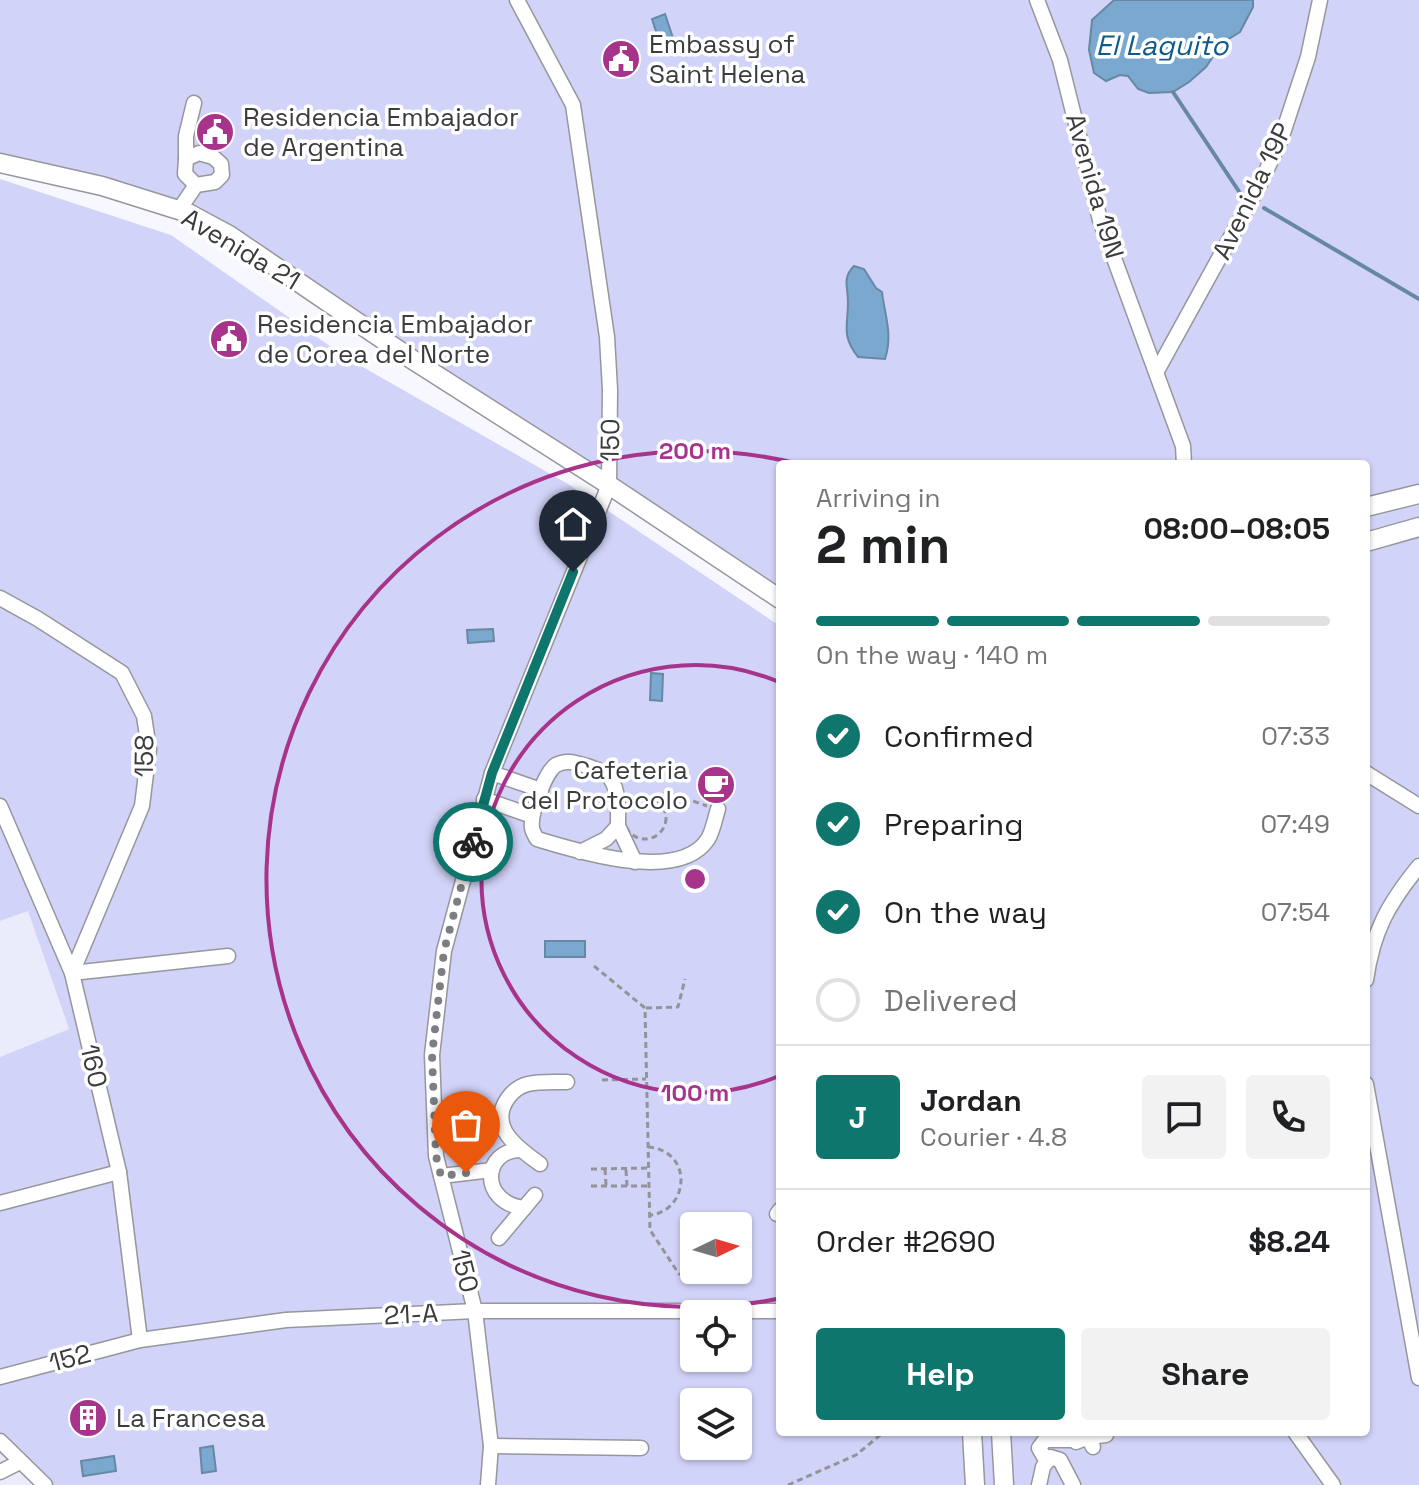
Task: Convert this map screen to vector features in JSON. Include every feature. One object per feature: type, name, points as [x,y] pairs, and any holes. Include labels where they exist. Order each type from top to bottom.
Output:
[{"type":"main road","name":"Avenida 21","points":[[0,163],[89,183],[179,210],[229,235],[416,362],[776,596]]},
{"type":"main road","points":[[1370,506],[1419,494]]},
{"type":"main road","points":[[1370,541],[1419,527]]},
{"type":"main road","points":[[972,1436],[975,1485]]},
{"type":"main road","points":[[1001,1436],[1004,1485]]},
{"type":"street","name":"150","points":[[488,1485],[491,1446],[475,1311],[436,1156],[432,1055],[442,966],[492,773],[609,485],[607,337],[573,105],[517,0]]},
{"type":"street","name":"Avenida 19N","points":[[1037,0],[1060,60],[1100,220],[1183,446]]},
{"type":"street","name":"Avenida 19P","points":[[1157,371],[1261,182],[1281,139],[1308,57],[1320,0]]},
{"type":"street","points":[[194,103],[186,136],[185,174],[196,185]]},
{"type":"street","points":[[179,210],[196,185],[215,182],[222,175],[221,164],[213,157],[199,153],[186,159]]},
{"type":"street","points":[[1183,446],[1184,460]]},
{"type":"street","points":[[1183,446],[1195,460]]},
{"type":"street","name":"158","points":[[0,598],[122,673],[144,716],[149,749],[142,806],[72,973]]},
{"type":"street","points":[[635,862],[618,826],[616,794],[605,773],[573,762],[564,762],[548,771],[532,816],[532,829],[537,839],[580,852],[635,862],[667,862],[693,851],[708,839],[718,809]]},
{"type":"street","points":[[492,773],[541,790]]},
{"type":"street","points":[[1370,775],[1419,806]]},
{"type":"street","points":[[484,799],[532,816]]},
{"type":"street","name":"160","points":[[0,806],[72,973],[119,1172],[140,1340]]},
{"type":"street","points":[[580,852],[606,839],[618,826]]},
{"type":"street","points":[[1370,956],[1383,915],[1419,866]]},
{"type":"street","points":[[72,973],[228,956]]},
{"type":"street","points":[[540,1164],[506,1135],[502,1125],[504,1104],[510,1095],[529,1083],[567,1082]]},
{"type":"street","points":[[1370,1106],[1419,1378]]},
{"type":"street","points":[[521,1150],[503,1154],[492,1170],[491,1180],[498,1198],[524,1208]]},
{"type":"street","points":[[441,1176],[492,1170]]},
{"type":"street","points":[[0,1203],[119,1172]]},
{"type":"street","points":[[499,1238],[535,1195]]},
{"type":"street","name":"21-A","points":[[140,1340],[286,1320],[475,1311],[776,1311]]},
{"type":"street","name":"152","points":[[0,1377],[140,1340]]},
{"type":"street","points":[[1039,1485],[1060,1447],[1103,1436]]},
{"type":"street","points":[[1298,1436],[1333,1485]]},
{"type":"street","points":[[0,1441],[45,1485]]},
{"type":"street","points":[[491,1446],[641,1448]]},
{"type":"street","points":[[1052,1460],[1060,1460],[1073,1485]]},
{"type":"street","points":[[0,1472],[20,1462]]},
{"type":"path","points":[[635,800],[655,800],[664,811],[666,817],[662,830],[652,838],[633,835],[625,824],[626,810],[635,800]]},
{"type":"path","points":[[664,811],[693,801],[718,809]]},
{"type":"path","points":[[594,966],[645,1008],[678,1007],[685,979]]},
{"type":"path","points":[[645,1008],[650,1230],[680,1274]]},
{"type":"path","points":[[602,1080],[646,1079]]},
{"type":"path","points":[[648,1147],[663,1148],[671,1154],[679,1167],[680,1181],[677,1197],[669,1208],[650,1215]]},
{"type":"path","points":[[626,1168],[627,1186]]},
{"type":"path","points":[[591,1169],[649,1168]]},
{"type":"path","points":[[605,1169],[606,1186]]},
{"type":"path","points":[[591,1186],[649,1186]]},
{"type":"path","points":[[788,1485],[856,1455],[879,1436]]},
{"type":"shaded area","name":"El Laguito","points":[[0,0],[1114,0],[1092,20],[1116,78],[1128,75],[1132,82],[1149,93],[1173,91],[1206,67],[1222,43],[1240,32],[1253,8],[1253,0],[1419,0],[1419,494],[1370,506],[1370,460],[776,460],[776,596],[188,213],[0,163]]},
{"type":"shaded area","points":[[0,179],[171,235],[347,358],[568,484],[776,623],[776,1436],[962,1436],[965,1485],[54,1485],[0,1438],[0,1057],[69,1029],[28,911],[0,921]]},
{"type":"shaded area","points":[[1419,505],[1419,517],[1370,530],[1370,517]]},
{"type":"shaded area","points":[[1419,527],[1419,1485],[1004,1485],[1001,1436],[1370,1436],[1370,541]]},
{"type":"shaded area","points":[[28,910],[69,1029],[0,1057],[0,921]]},
{"type":"shaded area","points":[[980,1436],[992,1436],[994,1485],[984,1485]]},
{"type":"shaded area","points":[[0,1438],[54,1485],[0,1485]]},
{"type":"water","name":"El Laguito","points":[[1114,0],[1253,0],[1253,7],[1240,32],[1222,43],[1206,67],[1189,82],[1173,92],[1149,93],[1138,89],[1128,76],[1120,75],[1106,81],[1094,73],[1089,50],[1092,20]]},
{"type":"water","points":[[665,14],[674,41],[661,47],[652,19]]},
{"type":"water","points":[[854,266],[864,269],[882,292],[888,333],[885,359],[858,357],[849,343],[846,283]]},
{"type":"water","points":[[493,629],[494,641],[468,643],[467,630]]},
{"type":"water","points":[[651,673],[663,674],[662,701],[650,700]]},
{"type":"water","points":[[545,941],[585,941],[585,957],[545,957]]},
{"type":"water","points":[[213,1446],[216,1471],[202,1473],[200,1448]]},
{"type":"water","points":[[114,1456],[116,1471],[83,1476],[81,1461]]},
{"type":"waterway","points":[[1173,92],[1240,193]]},
{"type":"waterway","points":[[1264,208],[1419,299]]},
{"type":"way so far","points":[[466,1173],[441,1176],[436,1156],[432,1055],[444,951],[473,842]]},
{"type":"place","name":"Embassy of Saint Helena","points":[[621,59]]},
{"type":"place","name":"Residencia Embajador de Argentina","points":[[215,132]]},
{"type":"place","name":"Residencia Embajador de Corea del Norte","points":[[229,339]]},
{"type":"place","name":"Cafeteria del Protocolo","points":[[716,785]]},
{"type":"place","name":"La Francesa","points":[[88,1418]]},
{"type":"route","points":[[473,842],[492,773],[573,572]]}]
